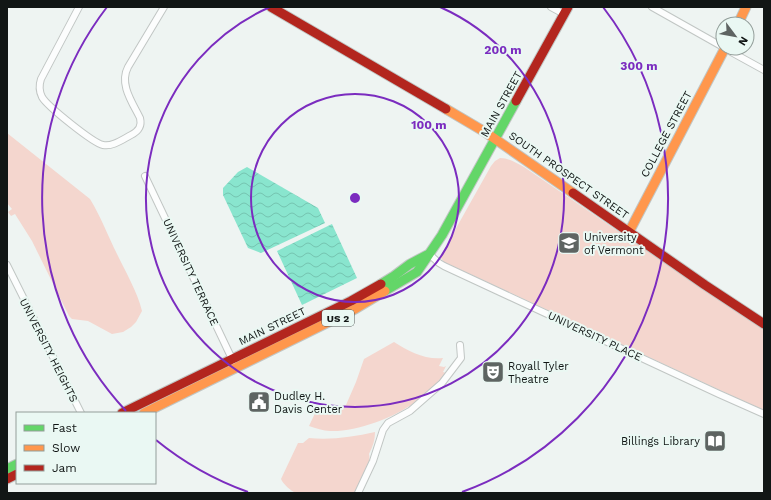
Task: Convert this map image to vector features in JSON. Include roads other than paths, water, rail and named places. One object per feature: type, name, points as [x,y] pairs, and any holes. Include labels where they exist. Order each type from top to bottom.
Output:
[{"type":"street","points":[[79,7],[41,79],[40,90],[44,100],[52,109],[92,140],[106,145],[114,144],[136,133],[140,127],[140,118],[126,86],[125,75],[128,67],[164,7]]},
{"type":"street","name":"SOUTH PROSPECT STREET","points":[[271,7],[466,120],[764,324]]},
{"type":"street","points":[[551,7],[566,11]]},
{"type":"street","points":[[652,7],[715,43]]},
{"type":"street","name":"MAIN STREET","points":[[146,412],[351,301],[394,276],[410,264],[421,260],[429,254],[442,235],[566,11]]},
{"type":"street","name":"COLLEGE STREET","points":[[629,232],[720,56]]},
{"type":"street","points":[[739,56],[764,70]]},
{"type":"street","name":"UNIVERSITY TERRACE","points":[[146,176],[235,363]]},
{"type":"street","name":"UNIVERSITY PLACE","points":[[429,254],[444,266],[764,414]]},
{"type":"street","name":"UNIVERSITY HEIGHTS","points":[[7,265],[80,412]]},
{"type":"street","points":[[358,493],[373,461],[383,430],[388,423],[410,411],[442,383],[461,358],[460,345]]},
{"type":"street","name":"MAIN STREET","points":[[124,412],[235,363]]},
{"type":"street","points":[[7,469],[16,464]]},
{"type":"street","points":[[7,479],[16,474]]},
{"type":"water","points":[[247,167],[318,208],[325,223],[261,253],[248,248],[223,195],[223,188],[238,172]]},
{"type":"water","points":[[332,224],[357,278],[302,305],[277,251]]},
{"type":"place","name":"University of Vermont","points":[[569,243]]},
{"type":"place","name":"Royall Tyler Theatre","points":[[493,372]]},
{"type":"place","name":"Dudley H. Davis Center","points":[[259,402]]},
{"type":"place","name":"Billings Library","points":[[715,441]]}]
